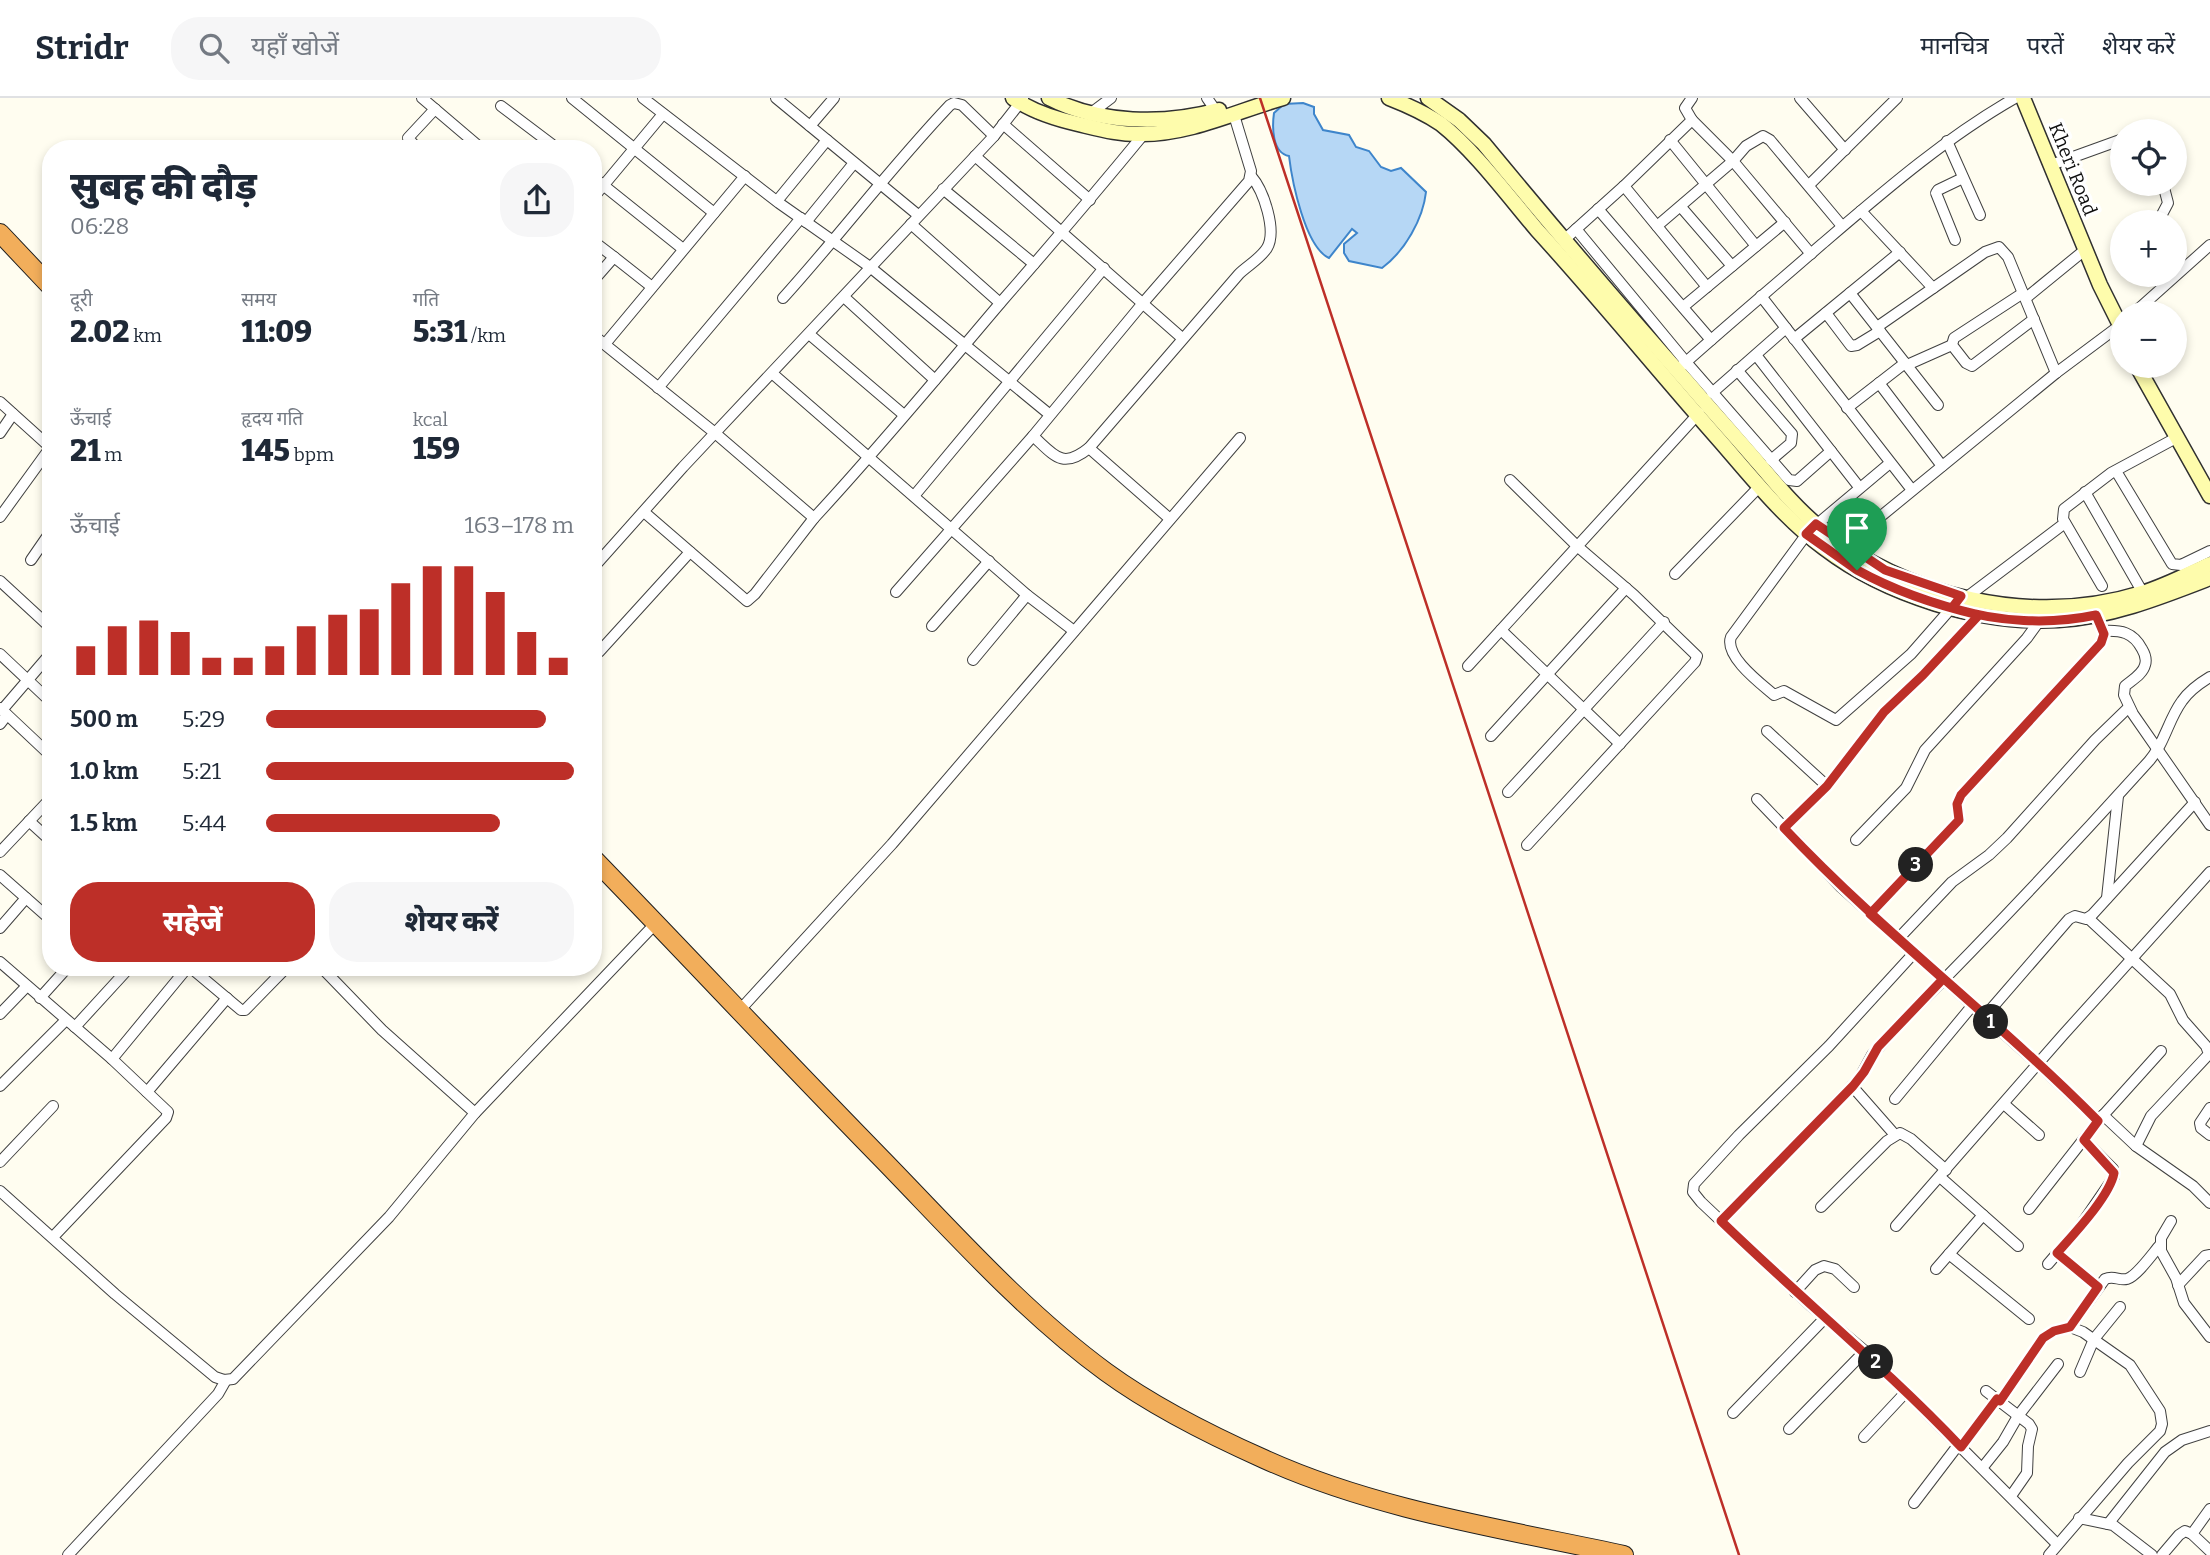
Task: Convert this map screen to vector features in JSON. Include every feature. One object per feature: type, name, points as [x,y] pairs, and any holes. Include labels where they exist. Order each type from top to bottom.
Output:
[{"type":"highway","points":[[0,233],[42,277]]},
{"type":"highway","points":[[602,867],[834,1111],[1024,1302],[1083,1355],[1140,1395],[1230,1443],[1308,1477],[1403,1506],[1624,1555]]},
{"type":"street","points":[[422,98],[471,140]]},
{"type":"street","points":[[572,98],[636,147],[714,213]]},
{"type":"street","points":[[643,98],[777,201],[870,267],[1049,414]]},
{"type":"street","points":[[810,126],[834,98]]},
{"type":"street","points":[[1049,98],[1091,113],[1153,120],[1216,111],[1253,98]]},
{"type":"street","points":[[1091,113],[1111,98]]},
{"type":"street","points":[[1207,98],[1216,111]]},
{"type":"street","points":[[602,558],[715,433],[994,136],[1020,100],[1068,122],[1143,135],[1186,129],[1283,98]]},
{"type":"street","points":[[1389,98],[1425,114],[1456,139],[1582,280],[1781,489],[1811,529]]},
{"type":"street","points":[[1428,98],[1459,120],[1484,144],[1564,240],[1681,366]]},
{"type":"street","points":[[1692,98],[1685,108],[1692,120],[1733,162],[1811,254]]},
{"type":"street","points":[[1800,98],[1845,150]]},
{"type":"street","points":[[1681,366],[1842,226],[1947,141],[2015,98]]},
{"type":"street","name":"Kheri Road","points":[[2023,98],[2110,301]]},
{"type":"street","points":[[779,99],[918,215]]},
{"type":"street","points":[[1809,185],[1891,100]]},
{"type":"street","points":[[783,298],[914,143],[954,103],[962,105],[994,136]]},
{"type":"street","points":[[501,106],[546,140]]},
{"type":"street","points":[[409,140],[435,109]]},
{"type":"street","points":[[602,187],[663,114]]},
{"type":"street","points":[[1033,436],[1057,458],[1065,460],[1076,458],[1089,449],[1182,338],[1239,274],[1269,246],[1270,229],[1265,202],[1258,184],[1251,176],[1234,115]]},
{"type":"street","points":[[1564,240],[1625,186],[1692,120]]},
{"type":"street","points":[[1003,124],[1090,200]]},
{"type":"street","points":[[644,512],[747,601],[814,518],[870,458],[1143,135]]},
{"type":"street","points":[[1657,226],[1733,162],[1752,141],[1763,136],[1767,137],[1842,226]]},
{"type":"street","points":[[777,201],[827,140]]},
{"type":"street","points":[[1670,140],[1756,246]]},
{"type":"street","points":[[1947,141],[1980,215]]},
{"type":"street","points":[[2051,165],[2110,144]]},
{"type":"street","points":[[975,156],[1182,338]]},
{"type":"street","points":[[658,388],[854,163]]},
{"type":"street","points":[[605,344],[745,176]]},
{"type":"street","points":[[896,592],[1033,436],[1143,303],[1245,187],[1251,176]]},
{"type":"street","points":[[1955,240],[1936,193],[1963,178]]},
{"type":"street","points":[[604,185],[683,249]]},
{"type":"street","points":[[1625,186],[1707,287]]},
{"type":"street","points":[[943,189],[1034,264]]},
{"type":"street","points":[[1681,206],[1732,266]]},
{"type":"street","points":[[1598,209],[1711,340]]},
{"type":"street","points":[[1861,211],[1933,288]]},
{"type":"street","points":[[1683,307],[1785,222]]},
{"type":"street","points":[[911,224],[1000,303]]},
{"type":"street","points":[[1576,229],[1681,366],[1704,407],[1760,486],[1811,529],[1885,570],[1958,601],[1979,615],[2040,621],[2096,615],[2149,601],[2210,578]]},
{"type":"street","points":[[2147,301],[2210,244]]},
{"type":"street","points":[[1826,313],[1851,346],[1857,345],[1985,252],[1999,247],[2008,257],[2056,373]]},
{"type":"street","points":[[602,248],[652,287]]},
{"type":"street","points":[[1952,345],[1954,338],[2024,296],[2086,249]]},
{"type":"street","points":[[1794,339],[1900,252]]},
{"type":"street","points":[[602,271],[614,257]]},
{"type":"street","points":[[914,496],[1104,268]]},
{"type":"street","points":[[1850,293],[1938,405]]},
{"type":"street","points":[[1761,296],[1912,490]]},
{"type":"street","points":[[844,297],[934,380]]},
{"type":"street","points":[[1952,345],[1966,363],[1972,366],[2034,319]]},
{"type":"street","points":[[1468,666],[1737,370],[1786,328]]},
{"type":"street","points":[[809,334],[904,415]]},
{"type":"street","points":[[1858,535],[2056,373],[2110,335]]},
{"type":"street","points":[[602,342],[814,518]]},
{"type":"street","points":[[1847,408],[1906,364],[1952,345]]},
{"type":"street","points":[[1756,355],[1859,487]]},
{"type":"street","points":[[1737,370],[1793,434],[1793,440],[1771,460]]},
{"type":"street","points":[[772,374],[1027,595],[1074,631]]},
{"type":"street","points":[[2144,378],[2210,496]]},
{"type":"street","points":[[1879,383],[1942,466]]},
{"type":"street","points":[[0,402],[42,441]]},
{"type":"street","points":[[1704,407],[1771,460],[1794,482],[1831,451]]},
{"type":"street","points":[[0,433],[13,414]]},
{"type":"street","points":[[739,1011],[892,844],[1240,438]]},
{"type":"street","points":[[2102,586],[2065,523],[2062,514],[2064,509],[2116,471],[2176,438]]},
{"type":"street","points":[[1089,449],[1170,519]]},
{"type":"street","points":[[0,517],[42,459]]},
{"type":"street","points":[[1890,463],[1811,529],[1729,642],[1731,653],[1774,695],[1784,691],[1830,719],[1836,720],[1910,654],[1958,601],[2065,523]]},
{"type":"street","points":[[2116,471],[2172,564],[2181,565],[2210,551]]},
{"type":"street","points":[[1510,480],[1577,546],[1664,622],[1693,650],[1696,659],[1527,845]]},
{"type":"street","points":[[1675,574],[1760,486]]},
{"type":"street","points":[[2085,492],[2143,593]]},
{"type":"street","points":[[31,560],[42,544]]},
{"type":"street","points":[[602,650],[690,552]]},
{"type":"street","points":[[933,626],[989,561]]},
{"type":"street","points":[[1958,601],[2062,607],[2104,601],[2143,593],[2210,564]]},
{"type":"street","points":[[0,581],[42,620]]},
{"type":"street","points":[[1491,736],[1626,588]]},
{"type":"street","points":[[973,660],[1027,595]]},
{"type":"street","points":[[1784,828],[1827,786],[1884,712],[1979,615]]},
{"type":"street","points":[[1870,914],[1959,820],[1957,804],[1961,795],[2101,643],[2103,631],[2096,615]]},
{"type":"street","points":[[1856,840],[1906,789],[1925,750],[2028,638],[2040,621]]},
{"type":"street","points":[[1508,792],[1664,622]]},
{"type":"street","points":[[1501,630],[1620,744]]},
{"type":"street","points":[[2103,631],[2118,630],[2133,636],[2146,657],[2143,670],[2123,690],[2129,707],[2210,825]]},
{"type":"street","points":[[0,654],[42,693]]},
{"type":"street","points":[[0,723],[3,711],[42,664]]},
{"type":"street","points":[[1721,1221],[1853,1086],[1878,1047],[2045,875],[2118,795],[2158,750],[2181,702],[2210,677]]},
{"type":"street","points":[[1898,939],[1952,882],[2007,838],[2095,740],[2129,707]]},
{"type":"street","points":[[3,711],[42,748]]},
{"type":"street","points":[[1767,731],[1827,786]]},
{"type":"street","points":[[2107,898],[2118,795]]},
{"type":"street","points":[[1756,799],[1841,887],[1972,1006],[2100,1118],[2193,1186],[2210,1203]]},
{"type":"street","points":[[2088,918],[2195,802]]},
{"type":"street","points":[[0,852],[42,807]]},
{"type":"street","points":[[29,821],[42,833]]},
{"type":"street","points":[[1896,1226],[2210,872]]},
{"type":"street","points":[[0,875],[42,912]]},
{"type":"street","points":[[0,929],[26,898]]},
{"type":"street","points":[[1985,1016],[2069,919],[2075,916],[2088,918],[2169,994],[2183,1020],[2206,1046],[2209,1054],[2151,1116],[2136,1146]]},
{"type":"street","points":[[0,1191],[215,1377],[233,1379],[389,1217],[475,1113],[656,923]]},
{"type":"street","points":[[1914,953],[1829,1046],[1739,1135],[1694,1184],[1693,1192],[1795,1292],[1865,1351],[2057,1544]]},
{"type":"street","points":[[0,962],[167,1109],[166,1118],[52,1237]]},
{"type":"street","points":[[40,998],[60,976]]},
{"type":"street","points":[[0,1086],[121,976]]},
{"type":"street","points":[[112,1059],[182,976]]},
{"type":"street","points":[[199,976],[241,1010],[247,1009],[278,976]]},
{"type":"street","points":[[330,976],[382,1030],[475,1113]]},
{"type":"street","points":[[0,1014],[27,986]]},
{"type":"street","points":[[147,1092],[227,998]]},
{"type":"street","points":[[1895,1098],[1972,1006]]},
{"type":"street","points":[[2029,1209],[2100,1118],[2161,1051]]},
{"type":"street","points":[[1853,1086],[1895,1135]]},
{"type":"street","points":[[2004,1104],[2039,1135]]},
{"type":"street","points":[[0,1162],[53,1106]]},
{"type":"street","points":[[2210,1108],[2200,1123],[2201,1128],[2210,1135]]},
{"type":"street","points":[[1821,1207],[1895,1135],[1905,1135],[1983,1215],[2018,1245]]},
{"type":"street","points":[[2048,1264],[2079,1228],[2114,1178],[2113,1169],[2084,1140]]},
{"type":"street","points":[[1936,1269],[1983,1215]]},
{"type":"street","points":[[2070,1327],[2098,1287],[2109,1277],[2130,1278],[2160,1245],[2171,1221]]},
{"type":"street","points":[[2160,1245],[2184,1303],[2210,1336]]},
{"type":"street","points":[[2057,1253],[2098,1287]]},
{"type":"street","points":[[1949,1254],[2029,1319]]},
{"type":"street","points":[[2178,1284],[2205,1256],[2210,1255]]},
{"type":"street","points":[[1795,1292],[1815,1270],[1824,1266],[1835,1269],[1854,1287]]},
{"type":"street","points":[[2080,1372],[2094,1339],[2120,1307]]},
{"type":"street","points":[[1733,1413],[1825,1318]]},
{"type":"street","points":[[1914,1503],[1998,1400],[2043,1338],[2054,1331],[2070,1327],[2094,1339],[2130,1365],[2157,1404],[2162,1424],[2156,1437],[2128,1463],[2049,1555]]},
{"type":"street","points":[[1789,1429],[1865,1351]]},
{"type":"street","points":[[1983,1467],[2057,1364]]},
{"type":"street","points":[[68,1555],[218,1394],[226,1380]]},
{"type":"street","points":[[1986,1391],[2032,1429],[2025,1477],[2011,1496]]},
{"type":"street","points":[[1864,1437],[1906,1392]]},
{"type":"street","points":[[2108,1524],[2165,1452],[2182,1440],[2210,1431]]},
{"type":"street","points":[[2192,1534],[2210,1509]]},
{"type":"street","points":[[2079,1518],[2119,1528],[2152,1555]]},
{"type":"street","points":[[2162,1555],[2182,1532],[2192,1534],[2210,1551]]},
{"type":"water","points":[[1303,103],[1314,107],[1314,114],[1323,130],[1349,135],[1356,147],[1369,151],[1381,167],[1391,171],[1401,168],[1426,192],[1412,234],[1382,268],[1349,261],[1344,253],[1344,244],[1357,233],[1352,229],[1329,258],[1313,241],[1301,212],[1289,156],[1279,150],[1274,139],[1274,113],[1284,104]]},
{"type":"railway","points":[[1260,98],[1739,1555]]},
{"type":"route","points":[[1857,570],[1806,534],[1816,524],[1866,560],[1885,570],[1928,587],[1961,596],[1952,608],[2000,619],[2019,620],[2060,620],[2096,615],[2104,634],[2104,640],[1961,795],[1957,804],[1959,820],[1870,914],[1943,979],[1878,1047],[1853,1086],[1721,1221],[1811,1307],[1865,1351],[1961,1447],[1997,1399],[2000,1401],[2043,1338],[2054,1331],[2070,1327],[2098,1287],[2057,1253],[2101,1198],[2114,1178],[2114,1173],[2084,1140],[2098,1121],[2038,1064],[1972,1006],[1943,979],[1914,953],[1870,914],[1841,887],[1784,828],[1827,786],[1884,712],[1979,615],[1961,611],[1942,605],[1895,589],[1857,570]]}]
